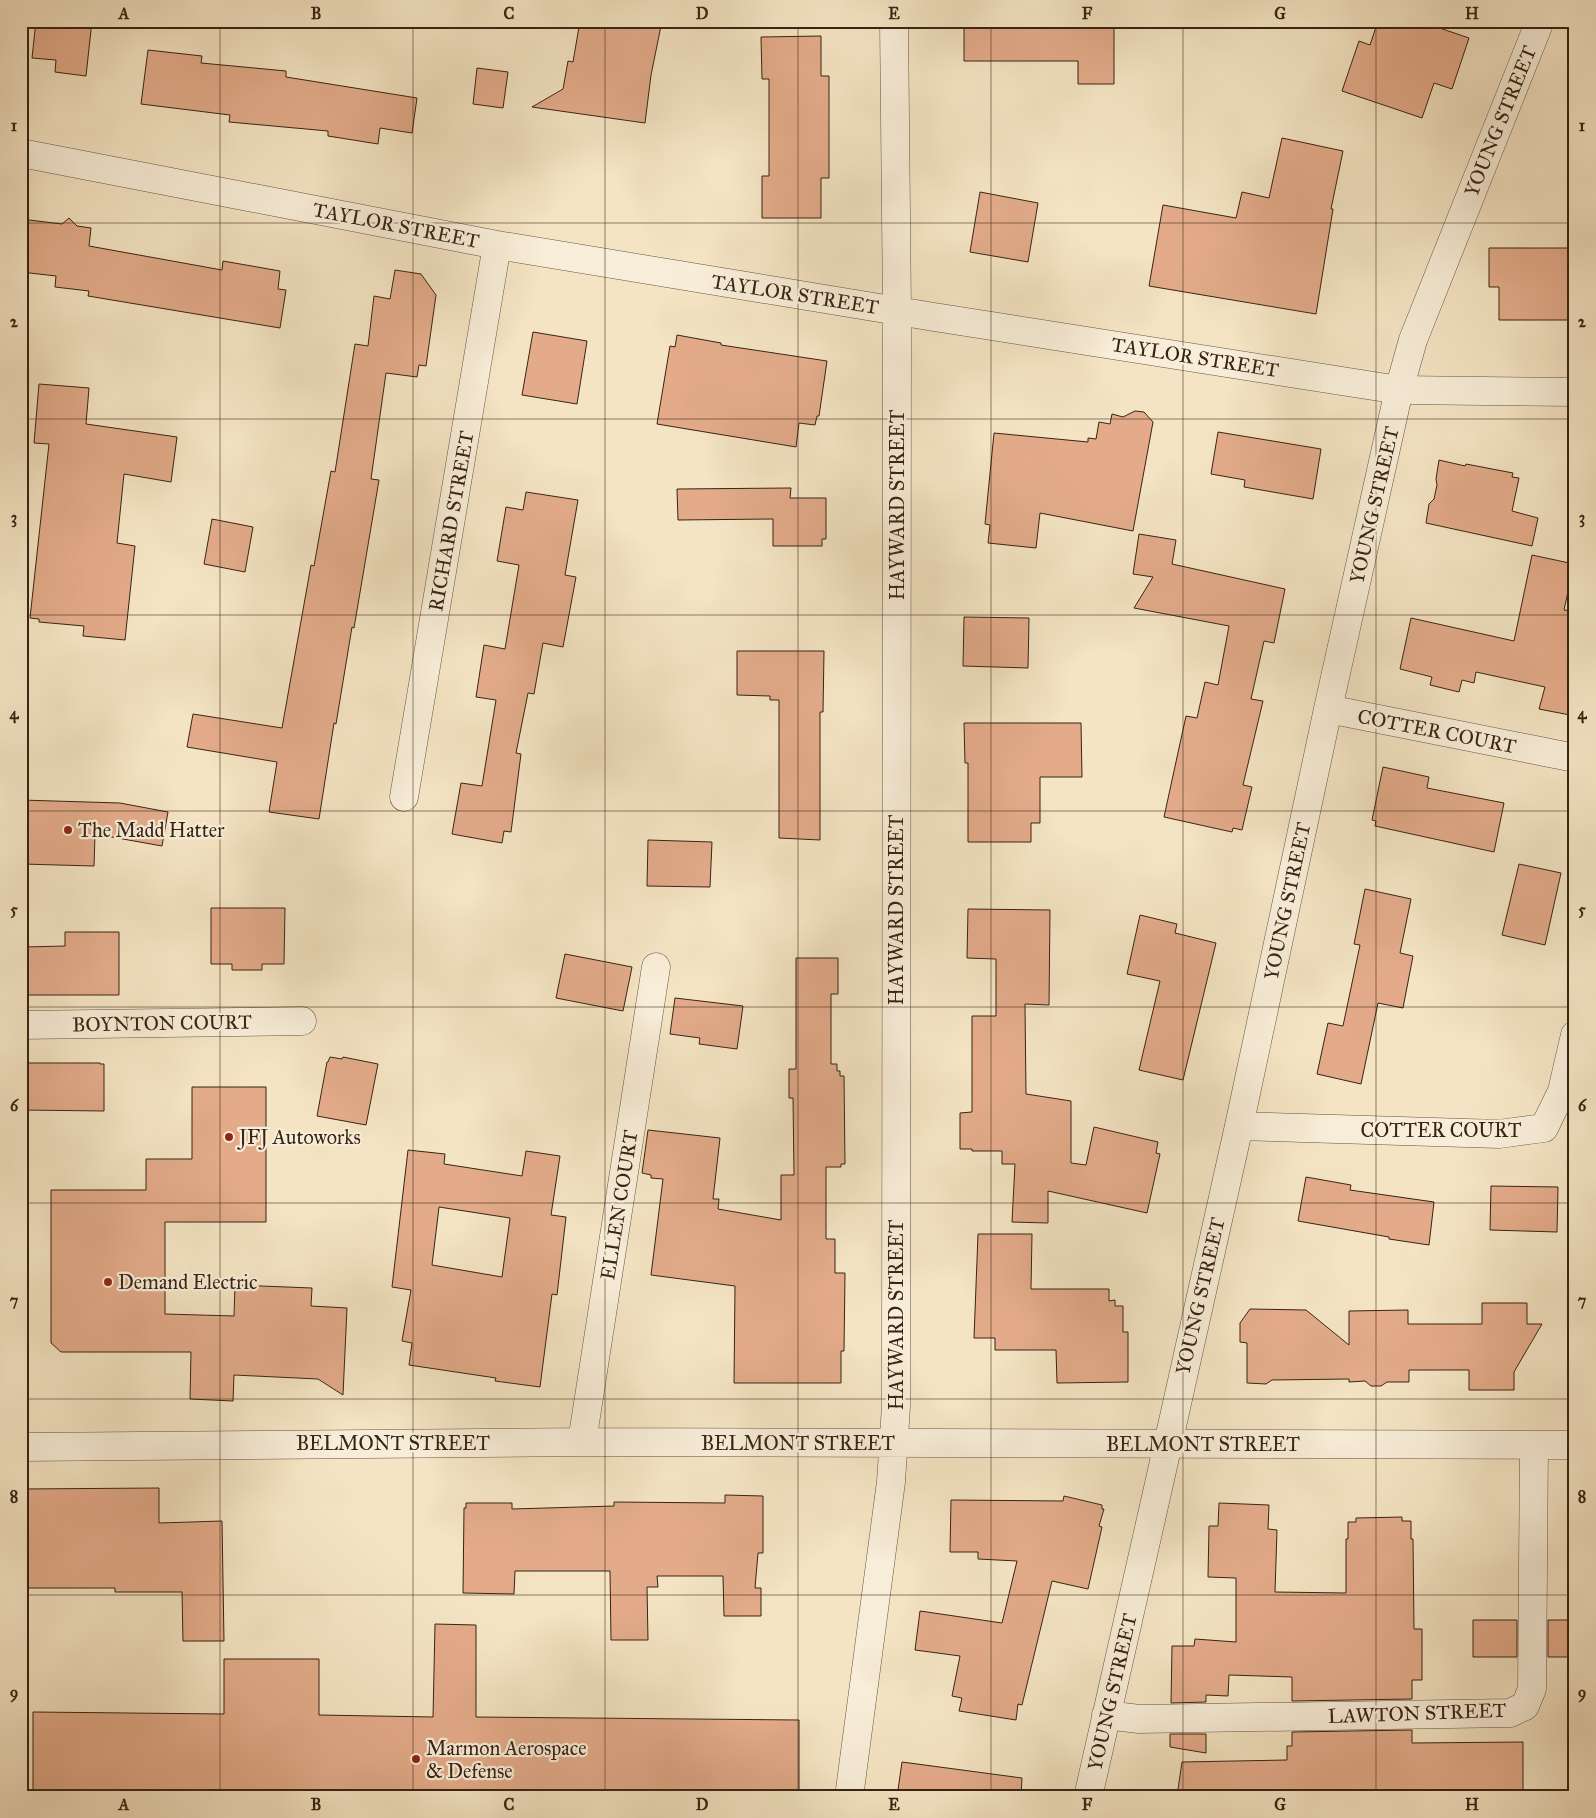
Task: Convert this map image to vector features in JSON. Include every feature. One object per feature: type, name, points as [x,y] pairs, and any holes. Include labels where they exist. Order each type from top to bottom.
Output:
[{"type":"street","name":"HAYWARD STREET","points":[[849,1797],[891,1482],[896,1406],[897,311],[894,21]]},
{"type":"street","name":"YOUNG STREET","points":[[1088,1797],[1239,1126],[1328,709],[1400,390],[1413,340],[1540,21]]},
{"type":"street","name":"TAYLOR STREET","points":[[21,152],[497,244],[897,311],[1400,390],[1575,392]]},
{"type":"street","name":"RICHARD STREET","points":[[404,797],[497,244]]},
{"type":"street","name":"COTTER COURT","points":[[1328,709],[1575,758]]},
{"type":"street","name":"ELLEN COURT","points":[[582,1442],[656,967]]},
{"type":"street","name":"BOYNTON COURT","points":[[21,1025],[302,1021]]},
{"type":"street","name":"COTTER COURT","points":[[1239,1126],[1499,1134],[1544,1128],[1562,1091],[1575,1035]]},
{"type":"street","name":"BELMONT STREET","points":[[21,1447],[582,1442],[1575,1445]]},
{"type":"street","name":"LAWTON STREET","points":[[1106,1715],[1139,1719],[1510,1713],[1525,1706],[1532,1689],[1534,1445]]},
{"type":"building","points":[[36,21],[92,21],[86,76],[55,72],[56,60],[32,58]]},
{"type":"building","points":[[580,21],[662,21],[651,75],[645,123],[532,107],[563,89],[568,61],[573,62]]},
{"type":"building","points":[[964,21],[1114,21],[1114,84],[1078,84],[1078,61],[964,61]]},
{"type":"building","points":[[1378,21],[1419,21],[1469,38],[1452,89],[1434,83],[1422,118],[1342,91],[1359,41],[1370,45]]},
{"type":"building","points":[[821,36],[821,76],[829,76],[829,178],[821,178],[821,218],[762,218],[762,176],[769,176],[769,79],[762,79],[761,37]]},
{"type":"building","points":[[148,50],[202,56],[201,63],[286,71],[286,77],[417,98],[412,133],[380,128],[378,144],[328,136],[328,131],[229,122],[230,115],[141,104]]},
{"type":"building","points":[[477,68],[508,72],[503,108],[473,104]]},
{"type":"building","points":[[1282,138],[1343,151],[1331,209],[1333,209],[1316,314],[1149,286],[1163,205],[1236,218],[1242,192],[1269,198]]},
{"type":"building","points":[[980,192],[1038,203],[1028,262],[970,252]]},
{"type":"building","points":[[69,218],[77,226],[91,228],[89,246],[222,270],[223,261],[280,271],[278,289],[286,290],[280,328],[88,296],[89,291],[55,287],[56,276],[21,272],[21,219],[62,224]]},
{"type":"building","points":[[1489,248],[1575,248],[1575,320],[1499,320],[1499,287],[1489,287]]},
{"type":"building","points":[[395,270],[421,274],[436,295],[426,366],[419,365],[417,377],[386,373],[371,479],[379,480],[354,628],[352,627],[336,724],[334,723],[319,819],[269,812],[277,762],[187,747],[193,714],[282,728],[311,565],[314,566],[331,471],[335,472],[355,344],[368,346],[374,296],[390,299]]},
{"type":"building","points":[[533,332],[587,341],[577,404],[522,395]]},
{"type":"building","points":[[677,335],[721,343],[721,345],[827,361],[819,416],[817,416],[815,425],[799,423],[796,447],[657,424],[670,346],[675,347]]},
{"type":"building","points":[[39,384],[89,388],[86,424],[177,437],[171,482],[124,474],[117,543],[135,546],[125,640],[83,636],[84,626],[39,622],[39,619],[30,618],[49,444],[34,443]]},
{"type":"building","points":[[1135,411],[1144,412],[1153,422],[1133,531],[1040,513],[1036,548],[988,543],[990,525],[985,524],[994,433],[1088,442],[1088,438],[1096,439],[1099,422],[1110,424],[1112,414],[1123,417]]},
{"type":"building","points":[[1218,432],[1321,449],[1313,499],[1244,487],[1245,480],[1211,474]]},
{"type":"building","points":[[1439,460],[1513,473],[1512,477],[1519,478],[1512,511],[1538,518],[1532,546],[1426,523],[1429,504],[1434,499],[1437,485]]},
{"type":"building","points":[[791,488],[790,498],[826,498],[826,539],[822,539],[822,546],[773,546],[773,519],[678,520],[677,489]]},
{"type":"building","points":[[526,492],[578,500],[565,575],[576,577],[563,647],[543,643],[534,694],[528,693],[516,753],[521,754],[511,832],[504,831],[502,843],[452,834],[461,783],[482,786],[496,700],[476,697],[484,645],[505,649],[519,565],[497,561],[506,507],[523,510]]},
{"type":"building","points":[[212,519],[253,527],[245,572],[204,564]]},
{"type":"building","points":[[1139,534],[1176,540],[1172,564],[1285,589],[1274,643],[1264,641],[1251,699],[1263,701],[1243,785],[1252,787],[1242,830],[1233,828],[1232,832],[1164,817],[1186,716],[1197,718],[1205,682],[1218,685],[1229,626],[1134,608],[1153,577],[1133,574]]},
{"type":"building","points":[[1532,555],[1574,564],[1564,610],[1575,611],[1575,716],[1539,709],[1545,687],[1476,672],[1474,683],[1462,680],[1459,692],[1430,685],[1432,677],[1400,669],[1411,618],[1514,641]]},
{"type":"building","points":[[964,617],[1029,618],[1028,668],[963,666]]},
{"type":"building","points":[[737,651],[824,651],[823,712],[820,712],[820,840],[779,838],[779,700],[770,700],[770,696],[737,695]]},
{"type":"building","points":[[964,723],[1081,723],[1082,777],[1040,777],[1040,823],[1031,823],[1031,842],[968,842],[968,763],[965,763]]},
{"type":"building","points":[[1383,767],[1429,777],[1427,788],[1504,803],[1494,852],[1375,826],[1376,821],[1372,820]]},
{"type":"building","name":"The Madd Hatter","points":[[21,800],[120,803],[168,812],[162,846],[95,834],[94,866],[22,864]]},
{"type":"building","points":[[648,840],[712,842],[710,887],[647,886]]},
{"type":"building","points":[[1519,864],[1561,873],[1545,945],[1502,935]]},
{"type":"building","points":[[1365,889],[1411,899],[1400,953],[1413,956],[1403,1008],[1378,1003],[1361,1084],[1317,1074],[1328,1023],[1343,1026],[1360,945],[1354,944]]},
{"type":"building","points":[[211,908],[285,908],[284,964],[262,964],[262,970],[232,970],[232,964],[211,964]]},
{"type":"building","points":[[968,909],[1050,910],[1049,1005],[1025,1004],[1026,1094],[1071,1101],[1071,1163],[1086,1165],[1094,1127],[1158,1142],[1156,1153],[1160,1154],[1147,1213],[1048,1191],[1048,1223],[1012,1222],[1015,1164],[1002,1164],[1002,1151],[960,1149],[960,1113],[972,1112],[972,1016],[996,1016],[996,959],[967,958]]},
{"type":"building","points":[[1140,915],[1177,924],[1175,933],[1216,943],[1183,1080],[1139,1070],[1160,981],[1127,974]]},
{"type":"building","points":[[65,932],[119,932],[119,995],[25,995],[24,947],[65,946]]},
{"type":"building","points":[[565,954],[632,967],[623,1011],[556,998]]},
{"type":"building","points":[[796,958],[838,958],[838,994],[831,994],[831,1064],[837,1064],[837,1071],[840,1071],[840,1076],[844,1076],[845,1164],[841,1164],[841,1167],[826,1167],[826,1239],[835,1239],[835,1273],[845,1273],[844,1351],[841,1351],[841,1383],[734,1383],[735,1286],[651,1275],[663,1179],[651,1178],[651,1175],[642,1173],[648,1130],[720,1138],[713,1199],[719,1199],[718,1209],[781,1220],[781,1175],[794,1175],[793,1098],[789,1098],[789,1069],[796,1069]]},
{"type":"building","points":[[675,998],[743,1006],[737,1049],[699,1044],[700,1038],[670,1034]]},
{"type":"building","points":[[330,1057],[342,1059],[343,1057],[378,1064],[366,1125],[317,1116],[327,1062]]},
{"type":"building","points":[[21,1063],[104,1064],[104,1111],[21,1110]]},
{"type":"building","points":[[192,1087],[266,1087],[266,1222],[165,1222],[165,1314],[234,1316],[235,1285],[312,1288],[311,1306],[347,1308],[343,1395],[318,1379],[234,1375],[233,1401],[190,1399],[191,1352],[61,1352],[51,1343],[51,1190],[146,1190],[146,1159],[192,1159]]},
{"type":"building","points":[[408,1150],[445,1154],[444,1164],[522,1176],[526,1151],[560,1156],[551,1215],[566,1217],[557,1295],[552,1294],[540,1387],[495,1381],[496,1378],[409,1365],[412,1343],[402,1341],[411,1290],[392,1287]],"holes":[[[439,1207],[510,1218],[502,1277],[432,1265]]]},
{"type":"building","points":[[1306,1177],[1351,1185],[1350,1190],[1434,1202],[1429,1245],[1298,1221]]},
{"type":"building","points":[[1491,1186],[1558,1187],[1557,1232],[1490,1230]]},
{"type":"building","points":[[978,1234],[1032,1234],[1031,1289],[1109,1289],[1109,1301],[1115,1300],[1115,1306],[1123,1306],[1123,1332],[1128,1332],[1128,1382],[1057,1383],[1056,1350],[995,1350],[995,1338],[974,1338]]},
{"type":"building","points":[[1482,1303],[1527,1303],[1527,1324],[1542,1324],[1514,1372],[1514,1390],[1469,1390],[1469,1370],[1409,1370],[1409,1382],[1387,1382],[1381,1386],[1371,1386],[1365,1381],[1349,1382],[1349,1379],[1272,1380],[1266,1384],[1247,1383],[1247,1343],[1240,1342],[1240,1323],[1250,1309],[1306,1310],[1349,1345],[1349,1311],[1408,1310],[1408,1324],[1482,1324]]},
{"type":"building","points":[[159,1488],[159,1523],[222,1521],[224,1641],[183,1641],[182,1592],[115,1592],[115,1588],[21,1588],[21,1489]]},
{"type":"building","points":[[725,1495],[763,1496],[763,1553],[758,1553],[755,1588],[761,1588],[761,1616],[724,1616],[723,1576],[657,1576],[658,1587],[647,1587],[648,1640],[611,1640],[610,1571],[515,1571],[514,1594],[463,1593],[464,1508],[466,1508],[466,1503],[512,1503],[512,1509],[614,1506],[614,1502],[725,1503]]},
{"type":"building","points":[[1064,1496],[1102,1505],[1102,1509],[1104,1509],[1099,1526],[1102,1527],[1088,1589],[1052,1581],[1022,1705],[1018,1704],[1016,1720],[959,1711],[962,1698],[952,1696],[960,1656],[915,1650],[920,1611],[1002,1623],[1017,1561],[978,1559],[978,1552],[950,1552],[951,1500],[1063,1501]]},
{"type":"building","points":[[1219,1503],[1269,1505],[1268,1529],[1277,1530],[1275,1592],[1346,1593],[1346,1539],[1348,1539],[1348,1522],[1356,1522],[1356,1518],[1402,1517],[1402,1521],[1411,1521],[1414,1629],[1422,1629],[1422,1680],[1412,1680],[1412,1699],[1292,1701],[1292,1677],[1229,1675],[1228,1696],[1206,1695],[1206,1702],[1171,1703],[1172,1646],[1194,1646],[1195,1639],[1236,1642],[1236,1578],[1208,1577],[1209,1526],[1218,1526]]},
{"type":"building","points":[[1473,1620],[1517,1620],[1517,1657],[1473,1657]]},
{"type":"building","points":[[1548,1620],[1575,1620],[1575,1657],[1548,1657]]},
{"type":"building","name":"Marmon Aerospace & Defense","points":[[435,1624],[476,1625],[476,1717],[799,1720],[799,1797],[33,1797],[33,1712],[224,1714],[224,1659],[319,1659],[319,1715],[433,1717]]},
{"type":"building","points":[[1412,1730],[1412,1743],[1523,1742],[1523,1793],[1464,1793],[1464,1791],[1326,1792],[1326,1795],[1177,1796],[1182,1762],[1287,1760],[1287,1746],[1292,1746],[1292,1732]]},
{"type":"building","points":[[1170,1734],[1206,1734],[1206,1753],[1170,1747]]},
{"type":"building","points":[[902,1762],[1022,1778],[1021,1797],[897,1797]]},
{"type":"place","name":"The Madd Hatter","points":[[68,830]]},
{"type":"place","name":"JFJ Autoworks","points":[[229,1137]]},
{"type":"place","name":"Demand Electric","points":[[108,1282]]},
{"type":"place","name":"Marmon Aerospace & Defense","points":[[416,1759]]}]
